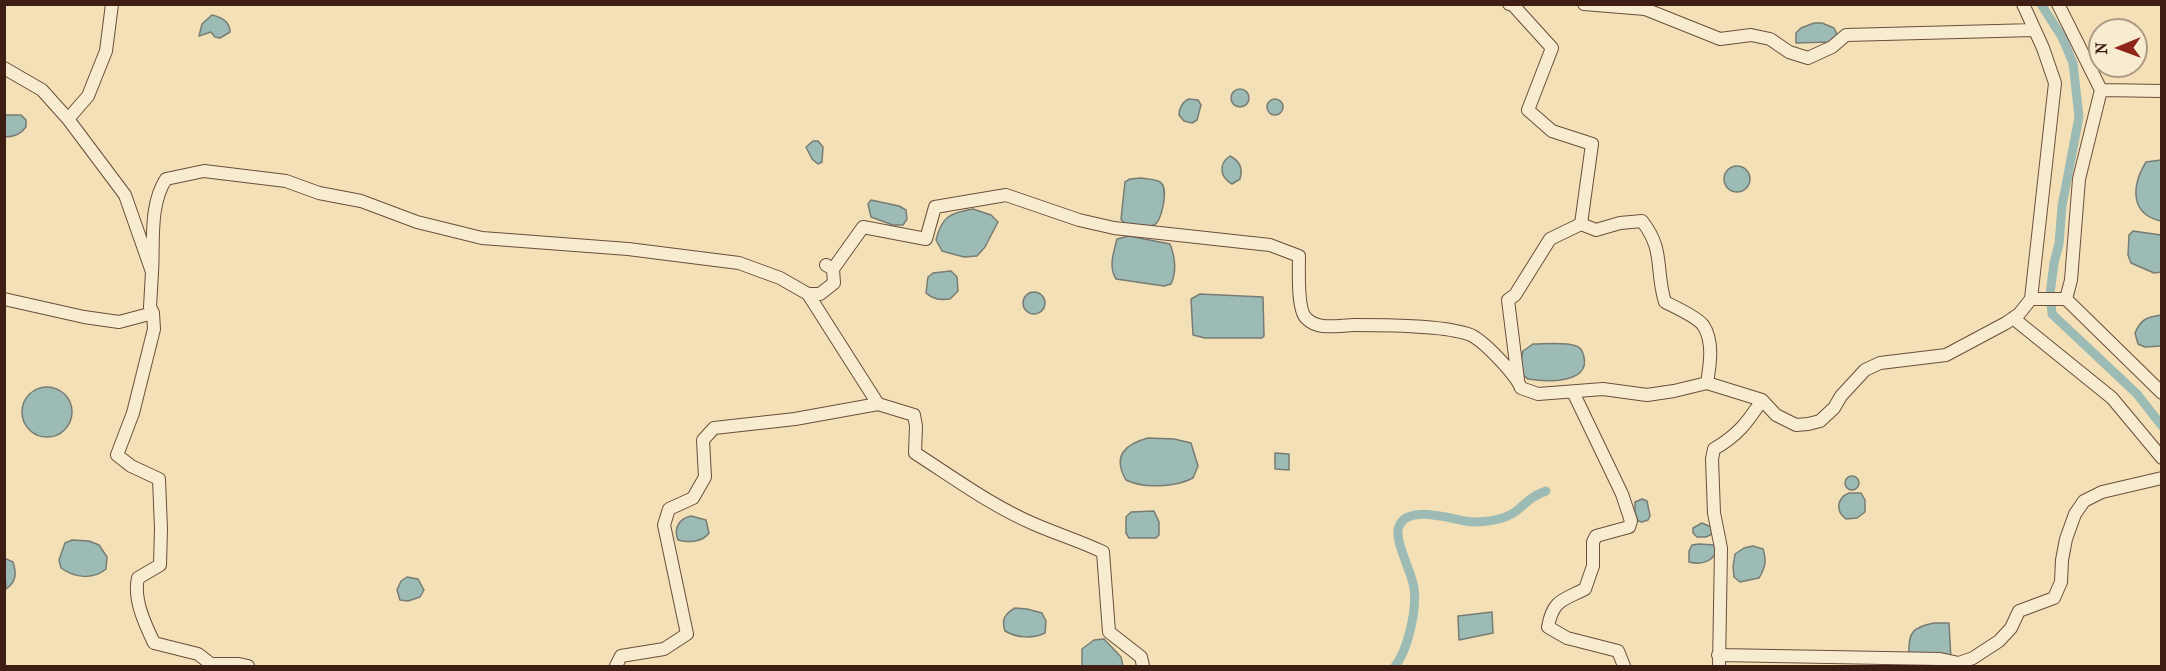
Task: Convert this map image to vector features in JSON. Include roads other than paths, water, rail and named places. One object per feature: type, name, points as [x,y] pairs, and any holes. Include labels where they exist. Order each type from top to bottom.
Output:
[{"type":"street","points":[[68,119],[88,96],[106,51],[112,4]]},
{"type":"street","points":[[1509,4],[1513,5],[1552,48],[1528,110],[1552,131],[1592,144],[1581,224]]},
{"type":"street","points":[[1584,4],[1645,9],[1720,39],[1751,35],[1770,39],[1789,52],[1808,58],[1832,47],[1846,35],[2034,30]]},
{"type":"street","points":[[2023,4],[2043,48],[2055,83],[2034,299]]},
{"type":"street","points":[[2058,4],[2101,90],[2079,179],[2071,280],[2059,299]]},
{"type":"street","points":[[4,68],[42,90],[68,119],[125,195],[152,272]]},
{"type":"street","points":[[2101,90],[2162,91]]},
{"type":"street","points":[[248,666],[211,664],[198,654],[154,643],[144,624],[136,586],[138,578],[160,565],[159,479],[131,466],[117,455],[133,413],[154,329],[153,313],[150,307],[155,207],[159,191],[166,179],[204,171],[286,181],[319,193],[362,201],[417,222],[482,238],[628,249],[739,263],[780,278],[808,294],[878,404]]},
{"type":"street","points":[[808,294],[820,294],[834,283],[830,267],[863,227],[926,239],[935,207],[1006,195],[1079,220],[1114,228],[1270,245],[1299,256],[1301,306],[1306,318],[1321,326],[1426,328],[1471,334],[1499,358],[1519,381]]},
{"type":"street","points":[[1707,383],[1711,361],[1707,336],[1702,324],[1665,302],[1653,235],[1642,221],[1620,223],[1596,230],[1581,224],[1550,239],[1515,295],[1508,300],[1521,388],[1538,394],[1603,389],[1647,395],[1707,383],[1762,400],[1776,415],[1796,425],[1820,421],[1834,408],[1841,396],[1865,370],[1880,363],[1946,355],[2013,318],[2034,299],[2059,299],[2162,393]]},
{"type":"street","points":[[4,299],[84,317],[119,322],[153,313]]},
{"type":"street","points":[[2013,318],[2112,398],[2162,458]]},
{"type":"street","points":[[1573,392],[1622,494],[1631,522],[1629,527],[1596,536],[1593,542],[1593,566],[1585,589],[1566,596],[1556,603],[1550,614],[1548,627],[1573,640],[1618,651],[1624,666]]},
{"type":"street","points":[[1762,400],[1733,438],[1714,449],[1712,459],[1714,513],[1721,548],[1719,661],[1959,663],[1973,658],[1999,641],[2011,628],[2019,611],[2054,598],[2061,582],[2066,540],[2075,514],[2084,501],[2102,492],[2162,478]]},
{"type":"street","points":[[616,666],[621,656],[664,649],[687,634],[664,525],[669,508],[693,498],[705,477],[704,440],[714,428],[795,418],[878,404],[914,415],[915,453],[924,459],[987,500],[1034,524],[1076,539],[1103,552],[1109,632],[1141,657],[1143,666]]},
{"type":"water","points":[[212,15],[224,20],[230,32],[220,38],[215,37],[211,32],[199,36],[202,24]]},
{"type":"water","points":[[1814,23],[1822,23],[1834,28],[1837,34],[1836,40],[1796,43],[1796,33],[1801,28]]},
{"type":"water","points":[[1240,89],[1246,92],[1249,98],[1246,104],[1240,107],[1234,104],[1231,98],[1234,92]]},
{"type":"water","points":[[1189,99],[1198,100],[1201,105],[1197,120],[1192,123],[1184,121],[1179,115],[1182,105]]},
{"type":"water","points":[[1275,99],[1281,101],[1283,107],[1281,113],[1275,115],[1269,113],[1267,107],[1269,101]]},
{"type":"water","points":[[5,115],[21,115],[26,120],[26,127],[17,135],[5,137]]},
{"type":"water","points":[[813,141],[818,141],[823,147],[822,162],[818,164],[812,159],[806,147]]},
{"type":"water","points":[[1230,156],[1238,163],[1241,172],[1240,179],[1232,184],[1225,178],[1222,170],[1226,159]]},
{"type":"water","points":[[2162,160],[2161,221],[2143,212],[2138,205],[2136,189],[2146,162]]},
{"type":"water","points":[[1737,166],[1746,170],[1750,179],[1746,188],[1737,192],[1728,188],[1724,179],[1728,170]]},
{"type":"water","points":[[1141,178],[1158,181],[1163,185],[1164,197],[1160,218],[1151,226],[1125,224],[1121,219],[1125,182]]},
{"type":"water","points":[[871,200],[899,206],[906,210],[907,219],[903,225],[893,225],[871,217],[868,204]]},
{"type":"water","points":[[973,209],[991,215],[998,222],[985,247],[977,256],[964,257],[942,251],[936,240],[944,221],[953,214]]},
{"type":"water","points":[[2133,231],[2161,235],[2161,272],[2154,273],[2131,263],[2128,255],[2129,235]]},
{"type":"water","points":[[1129,236],[1170,244],[1175,264],[1171,284],[1164,286],[1116,279],[1112,264],[1117,239]]},
{"type":"water","points":[[951,271],[957,277],[958,291],[950,299],[937,299],[926,293],[928,277],[933,273]]},
{"type":"water","points":[[1034,292],[1044,299],[1045,303],[1038,313],[1034,314],[1024,307],[1023,303],[1030,293]]},
{"type":"water","points":[[1200,294],[1263,297],[1264,336],[1262,338],[1205,338],[1193,335],[1191,299]]},
{"type":"water","points":[[2161,315],[2161,346],[2145,347],[2138,344],[2135,333],[2142,322]]},
{"type":"water","points":[[1533,344],[1561,344],[1578,347],[1583,353],[1584,366],[1574,377],[1545,381],[1528,379],[1522,373],[1521,363],[1523,351]]},
{"type":"water","points":[[42,387],[52,387],[65,394],[72,407],[72,417],[65,430],[52,437],[42,437],[33,433],[26,426],[22,417],[22,407],[26,398],[33,391]]},
{"type":"water","points":[[1148,438],[1174,439],[1191,443],[1198,466],[1193,478],[1160,486],[1142,485],[1126,480],[1120,464],[1123,452],[1133,444]]},
{"type":"water","points":[[1275,453],[1289,454],[1289,470],[1275,469]]},
{"type":"water","points":[[1849,476],[1855,476],[1859,483],[1855,490],[1849,490],[1845,486],[1845,480]]},
{"type":"water","points":[[1849,493],[1861,493],[1865,500],[1865,512],[1857,518],[1846,519],[1839,509],[1840,501]]},
{"type":"water","points":[[1642,499],[1647,501],[1650,516],[1648,520],[1642,522],[1638,521],[1635,502]]},
{"type":"water","points":[[1154,511],[1159,522],[1159,535],[1156,538],[1129,538],[1126,533],[1126,517],[1131,512]]},
{"type":"water","points":[[691,516],[706,520],[709,533],[695,541],[678,540],[676,531],[678,524]]},
{"type":"water","points":[[1702,523],[1711,527],[1712,534],[1697,537],[1693,533],[1693,528]]},
{"type":"water","points":[[72,540],[89,541],[99,545],[107,557],[106,569],[95,575],[78,576],[61,568],[59,560],[65,543]]},
{"type":"water","points":[[1692,545],[1714,545],[1716,552],[1705,562],[1689,562],[1689,551]]},
{"type":"water","points":[[1753,546],[1763,549],[1764,568],[1759,578],[1740,582],[1734,577],[1735,554],[1744,548]]},
{"type":"water","points":[[4,558],[13,562],[15,570],[14,581],[6,589]]},
{"type":"water","points":[[407,577],[418,579],[424,590],[420,597],[408,601],[400,600],[397,590],[401,581]]},
{"type":"water","points":[[1015,608],[1042,613],[1046,621],[1045,633],[1025,637],[1005,631],[1003,623],[1005,617]]},
{"type":"water","points":[[1492,612],[1493,633],[1459,640],[1458,616]]},
{"type":"water","points":[[1934,623],[1949,623],[1951,659],[1909,655],[1909,641],[1913,632]]},
{"type":"water","points":[[1104,639],[1121,657],[1123,666],[1082,666],[1082,649],[1094,640]]},
{"type":"waterway","points":[[2041,4],[2062,37],[2073,63],[2079,117],[2054,263],[2050,294],[2052,314],[2137,394],[2162,426]]},
{"type":"waterway","points":[[1395,666],[1408,640],[1415,597],[1413,582],[1398,536],[1402,521],[1409,516],[1419,514],[1473,522],[1498,520],[1515,512],[1532,498],[1546,491]]}]
